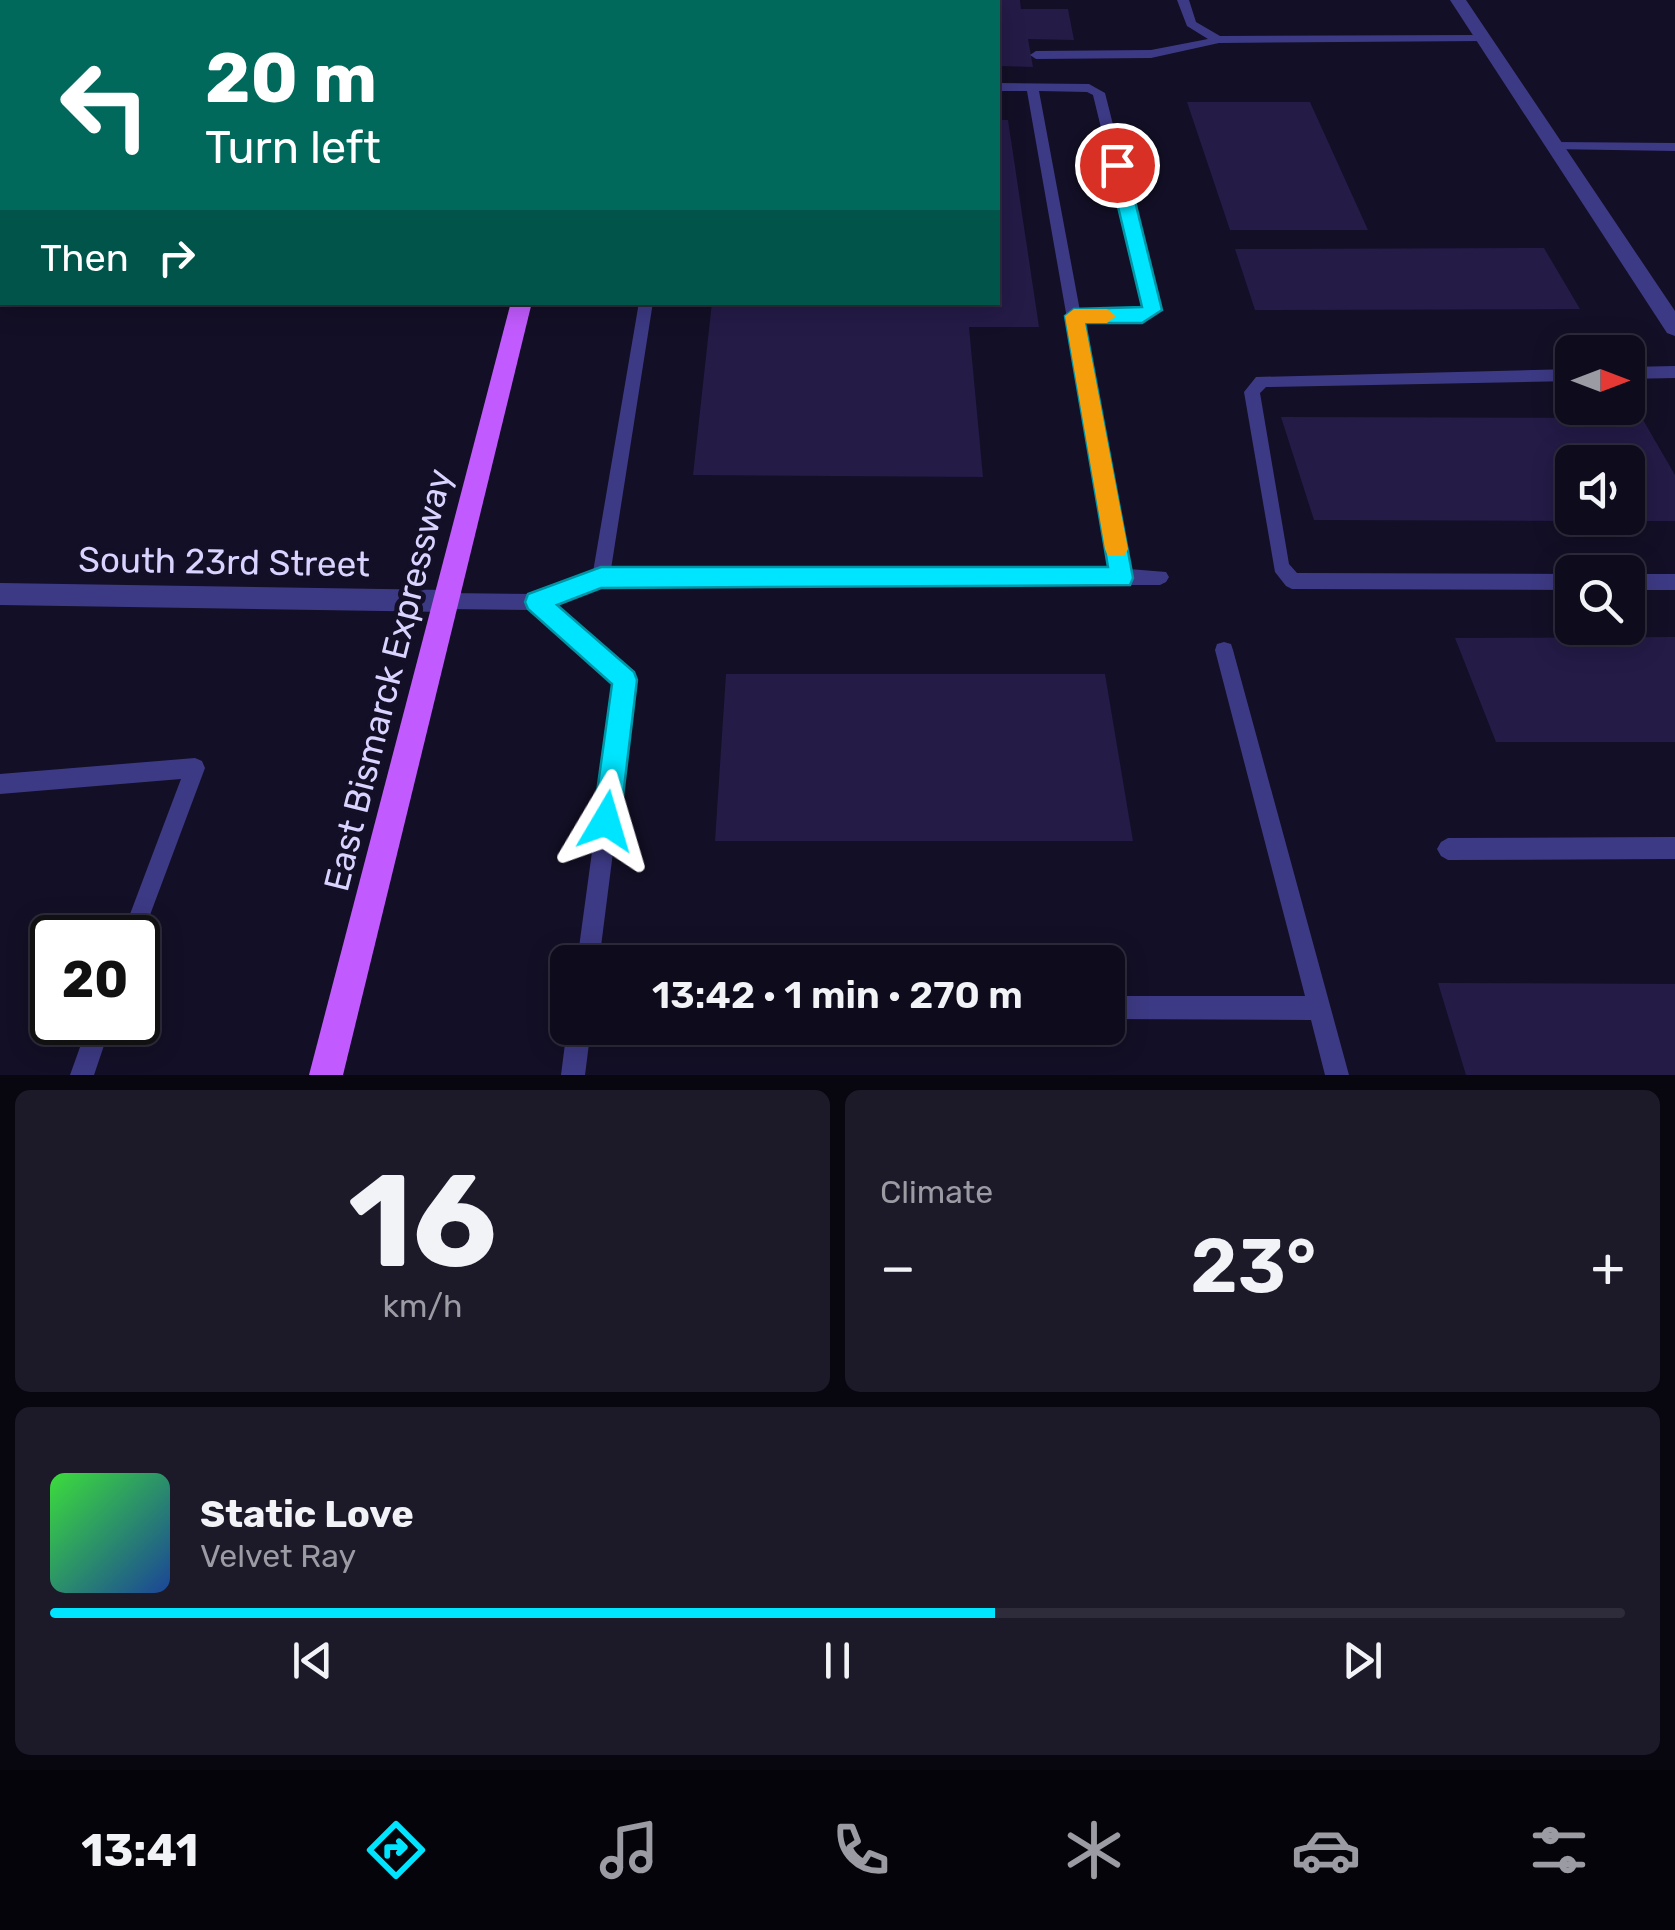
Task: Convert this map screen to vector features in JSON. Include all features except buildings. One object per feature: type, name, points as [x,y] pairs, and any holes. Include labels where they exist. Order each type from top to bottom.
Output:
[{"type":"main road","name":"East Bismarck Expressway","points":[[326,1075],[521,305]]},
{"type":"street","points":[[1458,0],[1675,328]]},
{"type":"street","name":"South 23rd Street","points":[[0,594],[447,600]]},
{"type":"lane","points":[[1182,0],[1191,24],[1218,40]]},
{"type":"lane","points":[[1036,56],[1151,55],[1188,51],[1218,40],[1484,38]]},
{"type":"lane","points":[[1000,87],[1090,88],[1099,92],[1152,310],[1142,316],[1074,316]]},
{"type":"lane","points":[[1032,87],[1121,578]]},
{"type":"lane","points":[[1556,146],[1675,148]]},
{"type":"lane","points":[[601,578],[646,305]]},
{"type":"lane","points":[[1645,373],[1675,372]]},
{"type":"lane","points":[[1555,374],[1262,381],[1252,392],[1278,553],[1281,567],[1292,581],[1555,582]]},
{"type":"lane","points":[[447,600],[537,602],[601,578],[1160,578]]},
{"type":"lane","points":[[1645,582],[1675,582]]},
{"type":"lane","points":[[537,602],[625,680],[590,945]]},
{"type":"lane","points":[[1224,650],[1337,1075]]},
{"type":"lane","points":[[0,784],[195,768],[141,915]]},
{"type":"lane","points":[[1448,850],[1675,848]]},
{"type":"lane","points":[[1125,1008],[1319,1008]]},
{"type":"lane","points":[[82,1075],[93,1045]]},
{"type":"lane","points":[[573,1075],[577,1045]]},
{"type":"slow traffic","points":[[1107,316],[1074,316],[1116,549]]},
{"type":"route","points":[[606,821],[625,680],[537,602],[601,578],[1121,578],[1074,316],[1142,316],[1152,310],[1117,165]]}]
